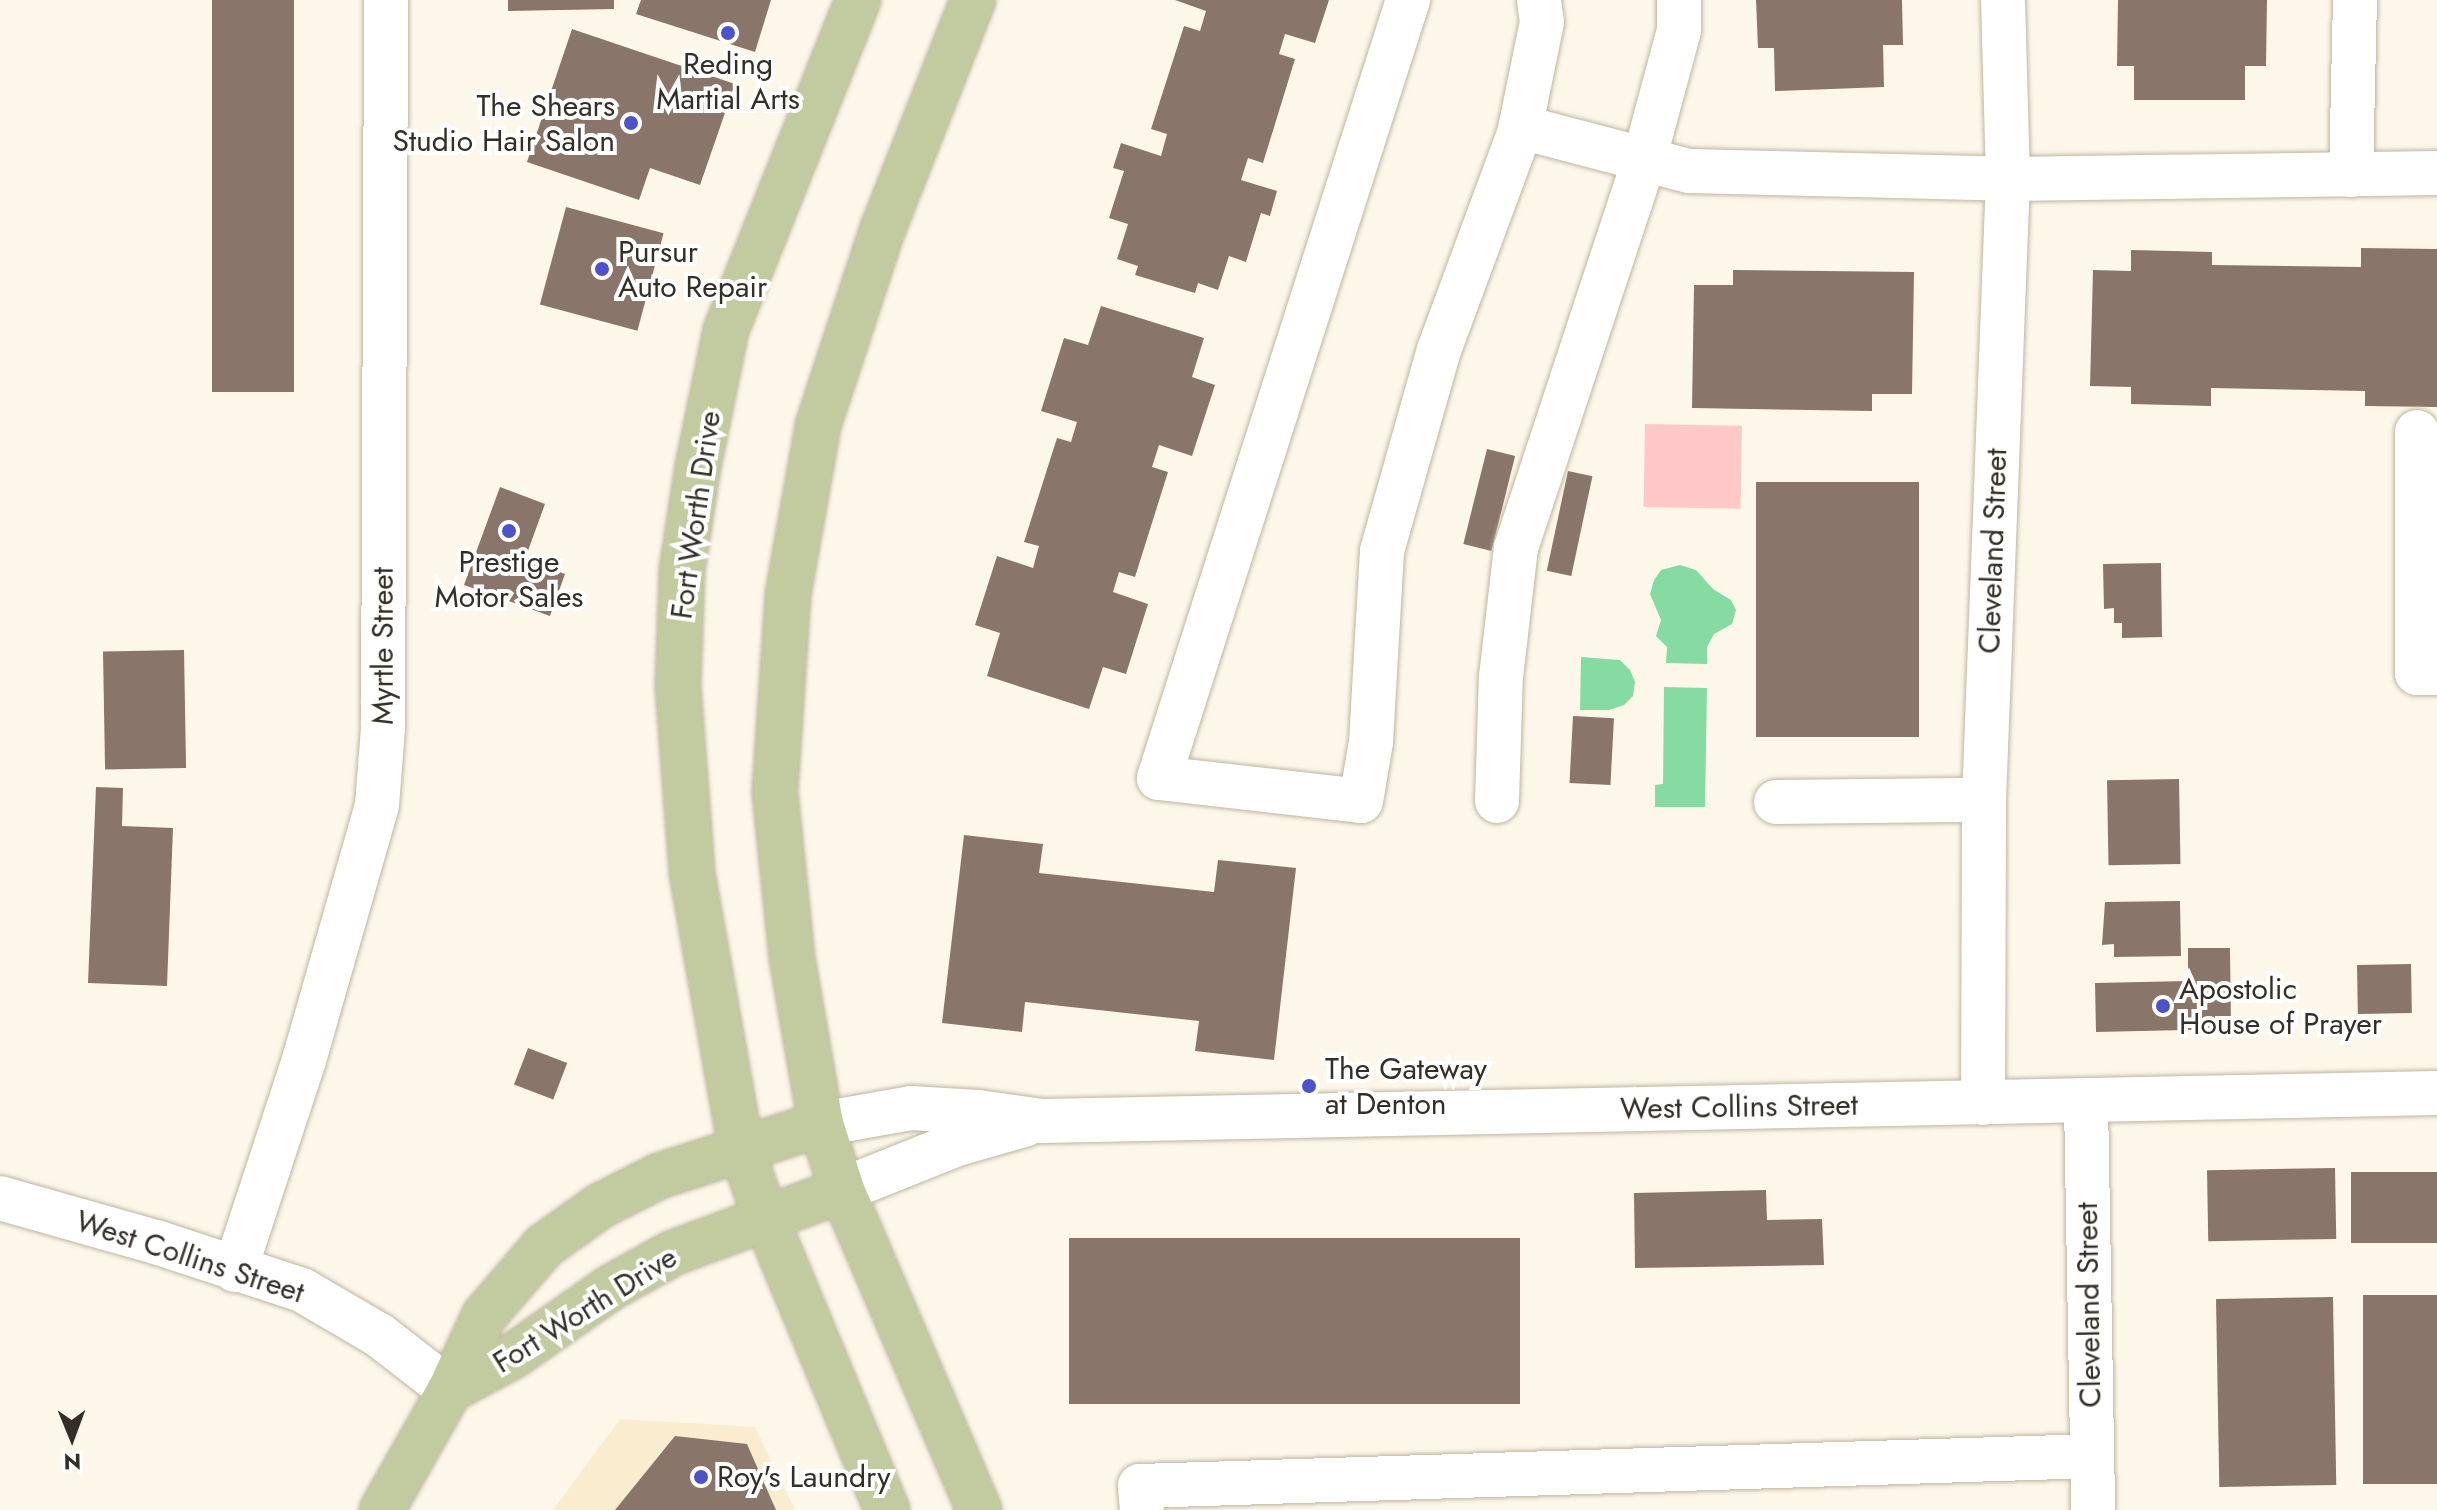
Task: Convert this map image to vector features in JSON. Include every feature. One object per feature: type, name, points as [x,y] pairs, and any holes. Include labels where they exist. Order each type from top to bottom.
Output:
[{"type":"main road","name":"Fort Worth Drive","points":[[766,1219],[741,1147],[692,873],[678,686],[682,571],[698,466],[726,330],[858,0]]},
{"type":"main road","points":[[973,0],[882,231],[818,426],[788,595],[775,793],[792,958],[821,1124],[842,1190],[979,1510]]},
{"type":"main road","name":"Fort Worth Drive","points":[[382,1510],[450,1390],[484,1316],[544,1246],[600,1206],[659,1176],[741,1147],[821,1124]]},
{"type":"main road","name":"Fort Worth Drive","points":[[450,1390],[513,1356],[610,1288],[673,1253],[842,1190]]},
{"type":"main road","points":[[766,1219],[887,1510]]},
{"type":"street","name":"Myrtle Street","points":[[235,1270],[304,1060],[377,805],[383,728],[386,0]]},
{"type":"street","points":[[1408,0],[1159,778],[1361,801],[1371,742],[1382,551],[1439,350],[1521,127],[1542,22],[1539,0]]},
{"type":"street","points":[[1497,801],[1501,677],[1516,548],[1644,160],[1679,30],[1679,0]]},
{"type":"street","name":"Cleveland Street","points":[[1983,1103],[1984,800],[2008,179],[2003,0]]},
{"type":"street","points":[[2351,175],[2355,0]]},
{"type":"street","points":[[1521,127],[1689,171],[2008,179],[2437,173]]},
{"type":"street","points":[[2417,432],[2427,539],[2417,673],[2437,673]]},
{"type":"street","points":[[1776,802],[1984,800]]},
{"type":"street","name":"West Collins Street","points":[[821,1124],[911,1108],[978,1112],[1042,1121],[2437,1093]]},
{"type":"street","name":"Cleveland Street","points":[[2086,1101],[2093,1510]]},
{"type":"street","name":"West Collins Street","points":[[842,1190],[957,1144],[1042,1121]]},
{"type":"street","name":"West Collins Street","points":[[0,1198],[156,1242],[302,1290],[379,1335],[450,1390]]},
{"type":"street","points":[[1142,1510],[1140,1486],[2092,1456]]},
{"type":"shaded area","points":[[1645,424],[1742,426],[1741,509],[1644,507]]},
{"type":"shaded area","points":[[1680,565],[1696,570],[1713,589],[1731,600],[1736,610],[1732,624],[1714,634],[1707,647],[1707,664],[1666,663],[1667,647],[1656,636],[1661,620],[1650,594],[1654,580],[1661,570]]},
{"type":"shaded area","points":[[1581,657],[1620,660],[1630,670],[1635,682],[1633,696],[1624,705],[1609,710],[1580,710]]},
{"type":"shaded area","points":[[1664,687],[1707,688],[1705,807],[1655,807],[1655,785],[1663,784]]},
{"type":"shaded area","points":[[620,1419],[755,1427],[795,1510],[553,1510]]},
{"type":"building","points":[[212,0],[294,0],[294,392],[212,392]]},
{"type":"building","points":[[508,0],[614,0],[614,9],[508,11]]},
{"type":"building","name":"Reding Martial Arts","points":[[641,0],[771,0],[755,52],[636,14]]},
{"type":"building","points":[[1175,0],[1329,0],[1315,43],[1285,34],[1279,54],[1295,59],[1263,163],[1248,158],[1241,180],[1277,191],[1270,216],[1261,213],[1246,262],[1229,256],[1218,290],[1198,283],[1195,293],[1135,275],[1138,266],[1117,259],[1128,224],[1109,218],[1124,171],[1113,168],[1121,143],[1161,156],[1167,134],[1151,129],[1184,26],[1200,31],[1206,11]]},
{"type":"building","points":[[1756,0],[1902,0],[1903,45],[1883,45],[1884,87],[1775,91],[1774,48],[1758,48]]},
{"type":"building","points":[[2118,0],[2267,0],[2266,66],[2245,66],[2245,100],[2134,100],[2134,66],[2117,66]]},
{"type":"building","name":"The Shears Studio Hair Salon","points":[[572,29],[735,84],[700,185],[650,168],[639,200],[527,162]]},
{"type":"building","name":"Pursur Auto Repair","points":[[566,207],[664,233],[637,331],[540,305]]},
{"type":"building","points":[[2361,248],[2437,249],[2437,407],[2365,406],[2365,391],[2211,388],[2211,406],[2131,404],[2131,387],[2090,386],[2093,270],[2131,271],[2131,250],[2212,252],[2212,265],[2361,267]]},
{"type":"building","points":[[1733,270],[1914,272],[1912,394],[1872,394],[1872,411],[1692,408],[1694,285],[1733,285]]},
{"type":"building","points":[[1101,306],[1204,338],[1192,377],[1215,385],[1192,456],[1159,445],[1152,467],[1168,472],[1135,577],[1119,572],[1113,592],[1148,604],[1126,674],[1103,667],[1089,709],[987,676],[1000,633],[975,625],[997,556],[1033,568],[1039,546],[1024,542],[1057,438],[1071,442],[1077,422],[1041,411],[1064,338],[1088,345]]},
{"type":"building","points":[[1487,449],[1515,456],[1491,551],[1463,544]]},
{"type":"building","points":[[1568,471],[1592,476],[1571,576],[1547,571]]},
{"type":"building","points":[[1756,482],[1919,482],[1919,737],[1756,737]]},
{"type":"building","name":"Prestige Motor Sales","points":[[500,487],[545,504],[525,559],[565,574],[550,616],[464,585]]},
{"type":"building","points":[[2161,563],[2162,637],[2122,638],[2122,623],[2114,623],[2114,608],[2104,609],[2103,564]]},
{"type":"building","points":[[184,650],[186,768],[105,769],[103,651]]},
{"type":"building","points":[[1573,716],[1614,718],[1610,785],[1569,783]]},
{"type":"building","points":[[2179,779],[2180,864],[2108,865],[2107,780]]},
{"type":"building","points":[[96,787],[123,788],[122,826],[173,828],[167,986],[88,983]]},
{"type":"building","points":[[964,835],[1043,844],[1039,873],[1214,892],[1218,860],[1296,868],[1274,1060],[1195,1051],[1199,1021],[1025,1002],[1022,1032],[942,1023]]},
{"type":"building","points":[[2180,901],[2181,956],[2114,957],[2114,944],[2102,945],[2105,902]]},
{"type":"building","name":"Apostolic House of Prayer","points":[[2188,948],[2230,948],[2231,1029],[2096,1032],[2095,983],[2188,981]]},
{"type":"building","points":[[2411,964],[2412,1013],[2358,1014],[2357,965]]},
{"type":"building","points":[[528,1048],[567,1063],[553,1099],[514,1084]]},
{"type":"building","points":[[2335,1168],[2336,1239],[2208,1241],[2207,1170]]},
{"type":"building","points":[[2351,1172],[2437,1172],[2437,1243],[2351,1243]]},
{"type":"building","points":[[1766,1190],[1767,1220],[1822,1219],[1824,1265],[1635,1268],[1634,1193]]},
{"type":"building","points":[[1069,1238],[1520,1238],[1520,1404],[1069,1404]]},
{"type":"building","points":[[2363,1295],[2437,1295],[2437,1484],[2363,1484]]},
{"type":"building","points":[[2333,1297],[2336,1485],[2219,1487],[2216,1299]]},
{"type":"building","name":"Roy's Laundry","points":[[675,1436],[747,1444],[776,1510],[615,1510]]},
{"type":"place","name":"Reding Martial Arts","points":[[728,33]]},
{"type":"place","name":"The Shears Studio Hair Salon","points":[[631,123]]},
{"type":"place","name":"Pursur Auto Repair","points":[[602,269]]},
{"type":"place","name":"Prestige Motor Sales","points":[[509,531]]},
{"type":"place","name":"Apostolic House of Prayer","points":[[2163,1006]]},
{"type":"place","name":"The Gateway at Denton","points":[[1309,1086]]},
{"type":"place","name":"Roy's Laundry","points":[[701,1477]]}]
